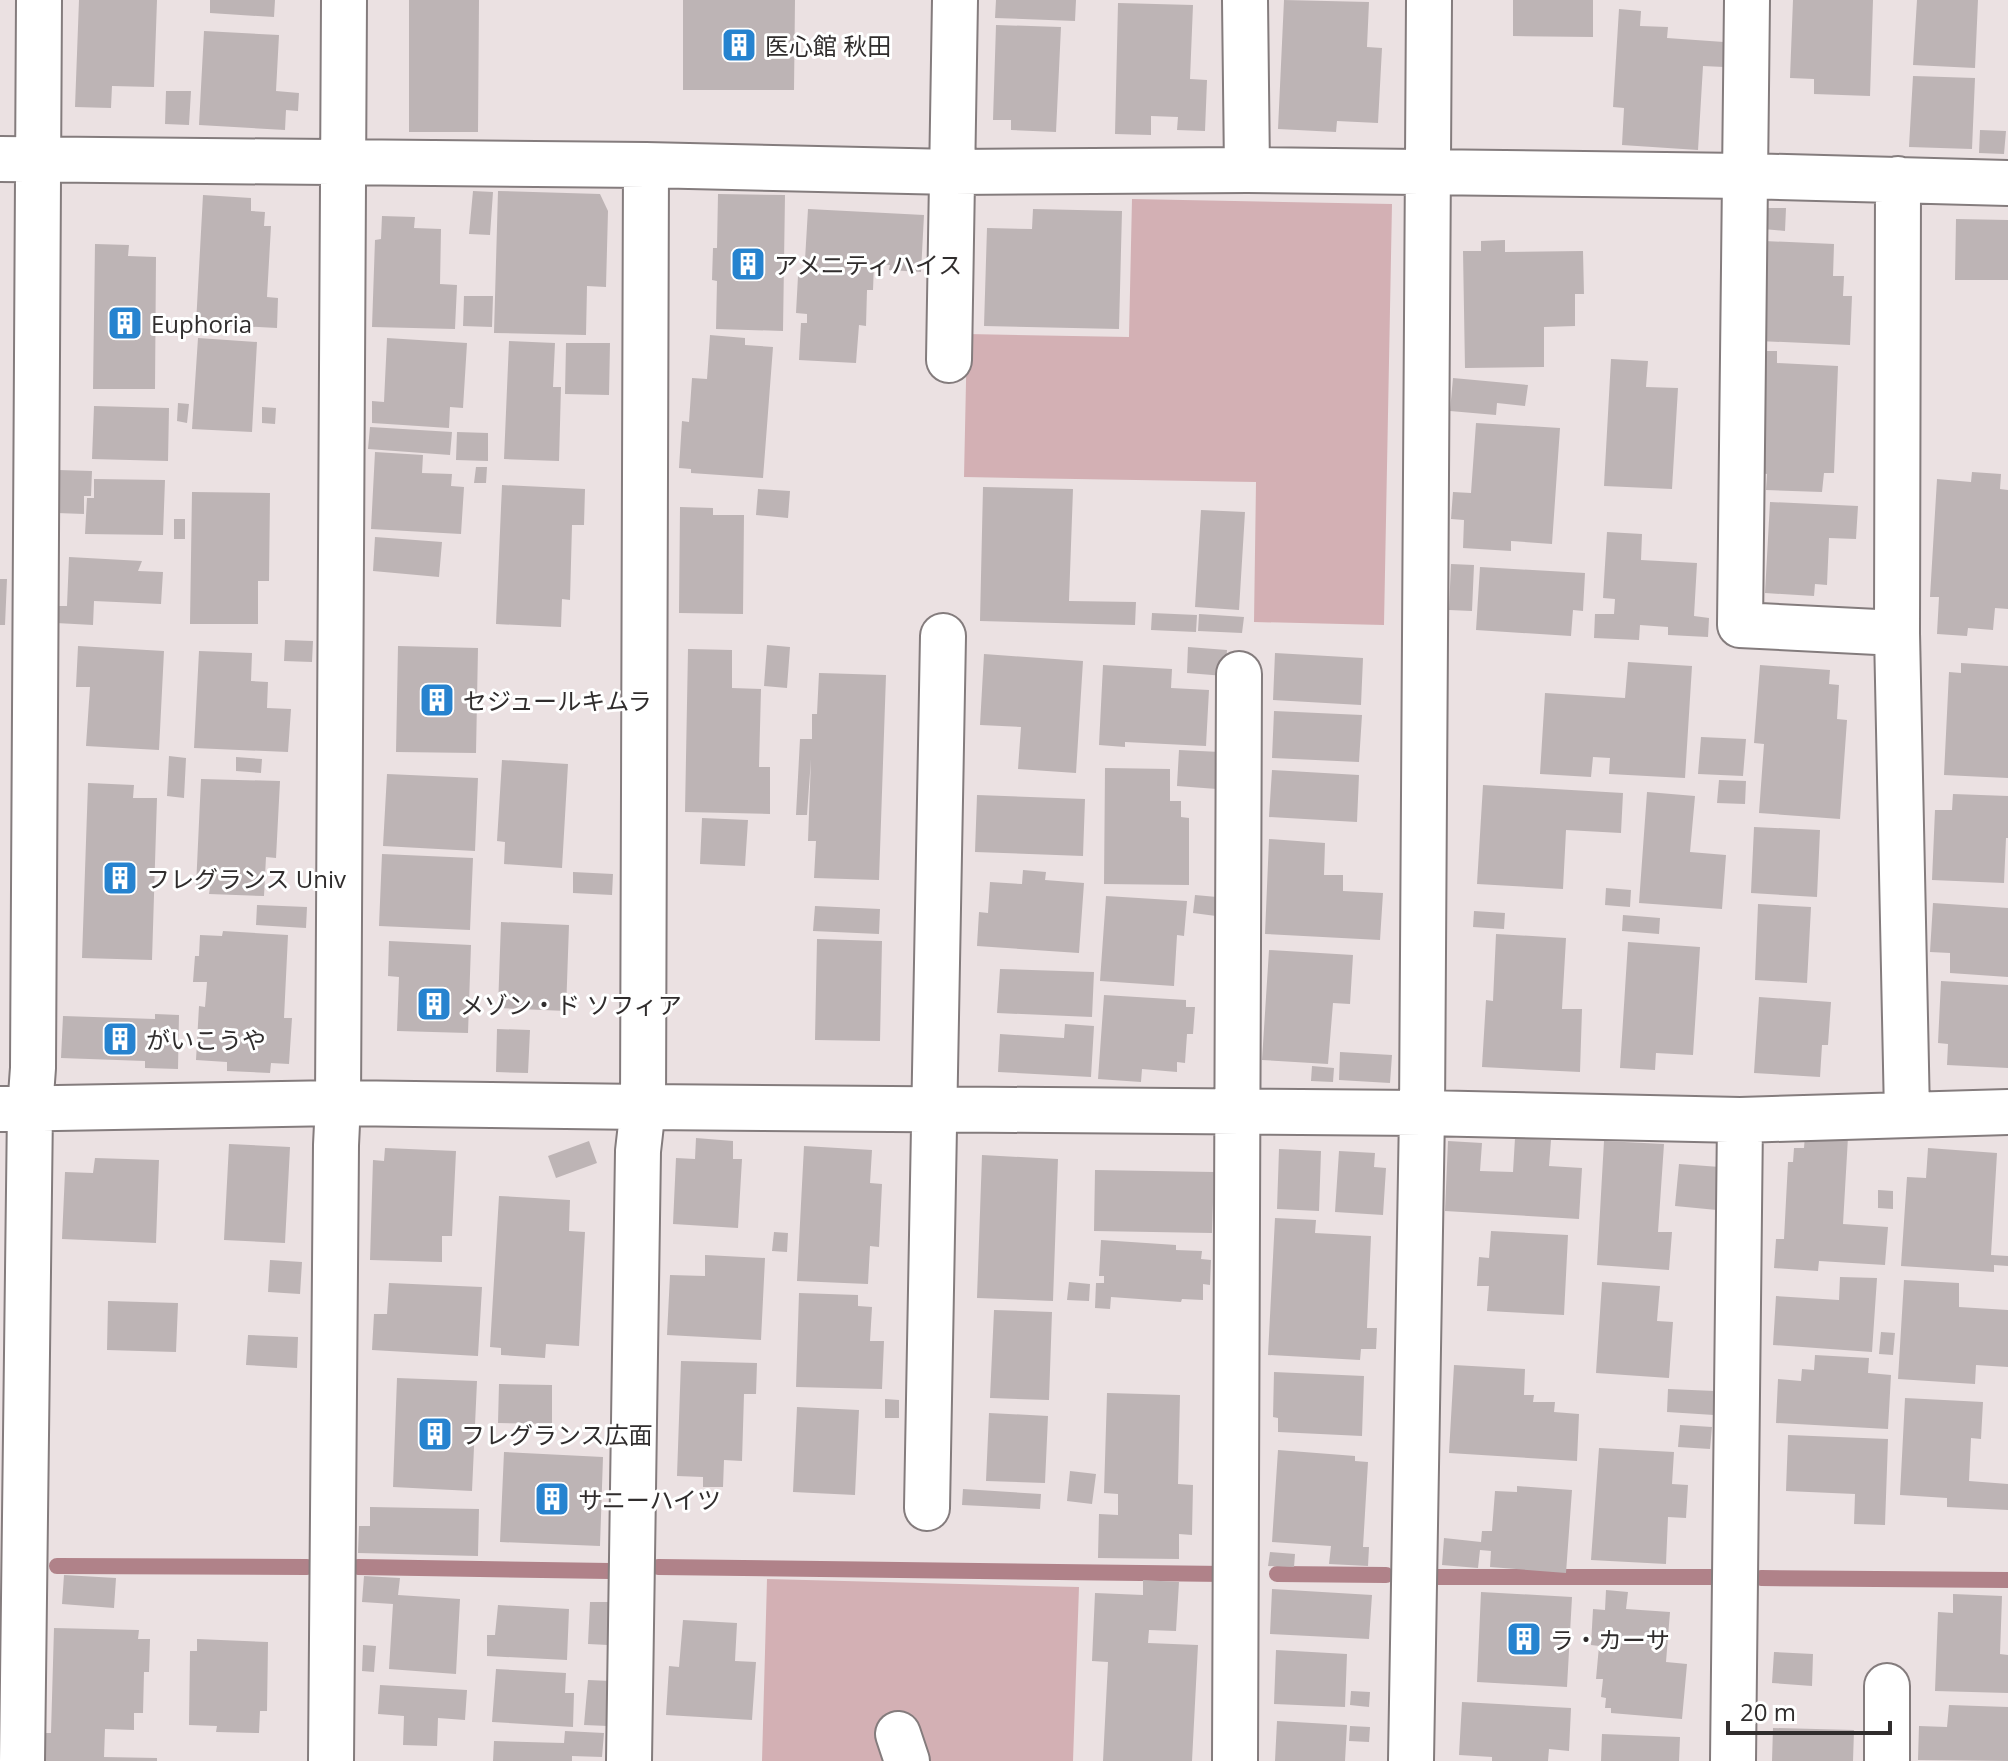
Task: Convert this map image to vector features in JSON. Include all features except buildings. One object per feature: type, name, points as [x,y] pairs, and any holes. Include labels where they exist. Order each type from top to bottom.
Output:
[{"type":"street","points":[[22,1761],[15,1109],[34,1052],[19,159],[39,0]]},
{"type":"street","points":[[331,1761],[344,0]]},
{"type":"street","points":[[949,360],[955,0]]},
{"type":"street","points":[[1245,0],[1247,170]]},
{"type":"street","points":[[1411,1761],[1422,1113],[1429,0]]},
{"type":"street","points":[[1747,0],[1740,625],[1897,633]]},
{"type":"street","points":[[19,159],[646,165],[953,172],[1427,172],[2008,183]]},
{"type":"street","points":[[629,1761],[638,1151],[643,1107],[646,165]]},
{"type":"street","points":[[1898,179],[1897,633],[1907,1114]]},
{"type":"street","points":[[927,1508],[943,636]]},
{"type":"street","points":[[1235,1761],[1239,674]]},
{"type":"street","points":[[15,1109],[338,1103],[1422,1113],[1740,1120],[2008,1112]]},
{"type":"street","points":[[1733,1761],[1740,1120]]},
{"type":"street","points":[[1887,1686],[1887,1761]]},
{"type":"shaded area","points":[[1132,199],[1392,204],[1384,625],[1254,622],[1256,482],[964,477],[967,334],[1129,337]]},
{"type":"shaded area","points":[[767,1579],[1079,1587],[1073,1761],[762,1761]]},
{"type":"waterway","points":[[57,1566],[307,1567]]},
{"type":"waterway","points":[[358,1567],[610,1571]]},
{"type":"waterway","points":[[658,1567],[1225,1574]]},
{"type":"waterway","points":[[1277,1574],[1386,1575]]},
{"type":"waterway","points":[[1435,1577],[1715,1577]]},
{"type":"waterway","points":[[1761,1578],[2008,1580]]},
{"type":"place","name":"医心館 秋田","points":[[739,45]]},
{"type":"place","name":"アメニティハイス","points":[[748,264]]},
{"type":"place","name":"Euphoria","points":[[125,323]]},
{"type":"place","name":"セジュールキムラ","points":[[437,700]]},
{"type":"place","name":"フレグランス Univ","points":[[120,878]]},
{"type":"place","name":"メゾン・ド ソフィア","points":[[434,1004]]},
{"type":"place","name":"がいこうや","points":[[120,1039]]},
{"type":"place","name":"フレグランス広面","points":[[435,1434]]},
{"type":"place","name":"サニーハイツ","points":[[552,1499]]},
{"type":"place","name":"ラ・カーサ","points":[[1524,1639]]}]
